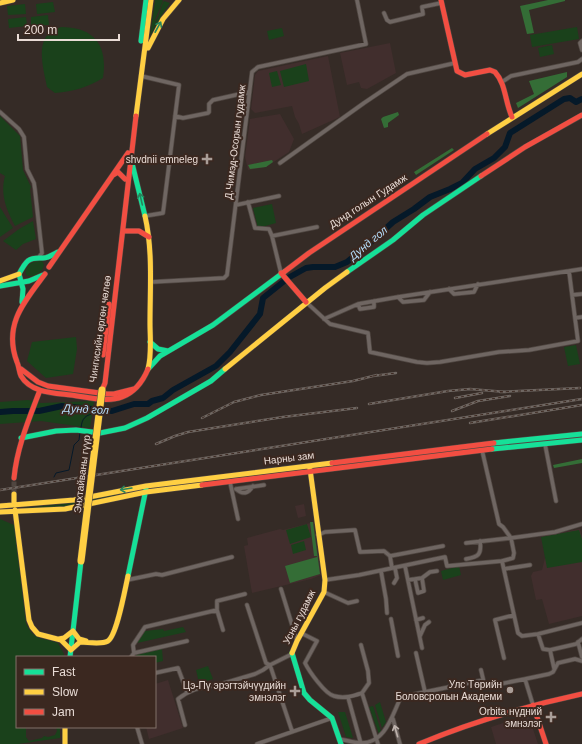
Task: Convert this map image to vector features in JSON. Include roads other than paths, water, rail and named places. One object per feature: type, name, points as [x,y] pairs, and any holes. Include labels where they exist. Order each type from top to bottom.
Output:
[{"type":"main road","points":[[0,3],[13,0]]},
{"type":"main road","name":"Чингисийн өргөн чөлөө","points":[[102,390],[105,383],[141,76],[152,0]]},
{"type":"main road","points":[[144,58],[161,23],[179,0]]},
{"type":"main road","name":"Чингисийн өргөн чөлөө","points":[[102,390],[100,383],[145,2]]},
{"type":"main road","points":[[441,2],[458,71],[465,75],[490,70],[496,72],[500,76],[507,105],[512,117]]},
{"type":"main road","name":"Дунд голын Гудамж","points":[[134,389],[142,381],[149,368],[160,356],[212,325],[281,272],[512,117],[581,76]]},
{"type":"main road","points":[[21,438],[49,432],[79,430],[100,433],[125,428],[147,418],[211,381],[306,302],[394,240],[423,215],[525,147],[582,115]]},
{"type":"main road","points":[[21,305],[128,153]]},
{"type":"main road","points":[[131,160],[149,238],[151,282],[151,351],[149,368]]},
{"type":"main road","points":[[112,175],[118,172],[123,175],[125,179]]},
{"type":"main road","points":[[139,232],[147,227]]},
{"type":"main road","points":[[123,231],[139,232],[149,238]]},
{"type":"main road","points":[[0,281],[19,274],[28,261],[33,258],[59,252]]},
{"type":"main road","points":[[42,257],[48,262],[49,267]]},
{"type":"main road","points":[[281,272],[306,302]]},
{"type":"main road","points":[[19,274],[24,295],[14,322],[12,336],[14,355],[23,377],[30,384],[40,390],[110,400],[126,396],[134,389]]},
{"type":"main road","points":[[0,286],[36,279],[44,274]]},
{"type":"main road","points":[[150,342],[158,349],[168,351]]},
{"type":"main road","points":[[21,369],[38,382],[48,386],[107,394],[114,394],[134,389]]},
{"type":"main road","points":[[14,478],[14,464],[21,438],[40,390]]},
{"type":"main road","name":"Энхтайваны гүүр","points":[[73,631],[102,390]]},
{"type":"main road","name":"Нарны зам","points":[[14,507],[87,498],[123,489],[146,489],[230,482],[447,449],[582,434]]},
{"type":"main road","name":"Нарны зам","points":[[0,506],[44,510],[78,507],[146,489],[310,469],[582,440]]},
{"type":"main road","points":[[436,456],[433,454],[447,449]]},
{"type":"main road","name":"Усны гудамж","points":[[310,469],[325,580],[324,592],[301,632],[292,654],[304,694],[332,718]]},
{"type":"main road","points":[[70,654],[80,642],[104,642],[109,640],[113,634],[120,612],[146,489]]},
{"type":"main road","points":[[14,494],[14,507],[29,620],[33,629],[40,636],[59,639],[64,638],[73,631]]},
{"type":"main road","points":[[0,512],[14,507]]},
{"type":"main road","points":[[73,631],[79,639],[86,642]]},
{"type":"main road","points":[[70,654],[73,631]]},
{"type":"main road","points":[[59,639],[63,641],[70,654]]},
{"type":"main road","points":[[419,744],[463,726],[532,705],[582,694]]},
{"type":"main road","points":[[532,705],[546,744]]},
{"type":"main road","points":[[332,718],[340,741]]},
{"type":"main road","points":[[65,728],[65,744]]},
{"type":"street","name":"Д.Чимэд-Осорын гудамж","points":[[151,282],[224,278],[227,275],[251,74],[254,69],[258,67],[366,44],[356,0]]},
{"type":"street","points":[[384,12],[387,20],[390,22],[423,14],[422,7],[441,2]]},
{"type":"street","points":[[582,41],[580,43],[582,50]]},
{"type":"street","points":[[502,82],[511,76],[578,62],[582,59]]},
{"type":"street","points":[[280,163],[312,139],[407,74],[455,63]]},
{"type":"street","points":[[141,76],[179,85],[163,213],[145,216]]},
{"type":"street","points":[[175,116],[183,118],[208,113],[210,102],[213,100],[249,92]]},
{"type":"street","points":[[0,112],[20,129],[24,137],[27,169],[34,183],[42,257]]},
{"type":"street","points":[[236,205],[279,196]]},
{"type":"street","points":[[248,202],[255,228],[269,228],[281,272]]},
{"type":"street","points":[[272,236],[317,227]]},
{"type":"street","points":[[324,319],[358,304],[398,296],[582,269]]},
{"type":"street","points":[[306,302],[330,324],[337,327],[368,332],[370,352],[417,362],[440,362],[499,352],[529,350],[578,341],[568,271]]},
{"type":"street","points":[[449,289],[454,294],[474,292],[478,284]]},
{"type":"street","points":[[398,296],[403,302],[424,300],[431,292]]},
{"type":"street","points":[[572,295],[582,294]]},
{"type":"street","points":[[358,304],[360,309],[374,307],[374,301]]},
{"type":"street","points":[[575,318],[582,317]]},
{"type":"street","points":[[545,444],[556,501]]},
{"type":"street","points":[[482,450],[499,524],[511,538],[515,568]]},
{"type":"street","points":[[230,482],[238,519]]},
{"type":"street","points":[[254,486],[245,494],[236,490],[254,486],[264,485]]},
{"type":"street","points":[[466,543],[555,532],[582,524]]},
{"type":"street","points":[[318,535],[325,532],[355,530],[360,552],[384,551],[390,556],[398,578]]},
{"type":"street","points":[[466,559],[479,555],[481,548],[480,541]]},
{"type":"street","points":[[390,556],[443,546]]},
{"type":"street","points":[[126,580],[156,574],[162,575],[232,557]]},
{"type":"street","points":[[325,580],[381,571],[445,557],[447,566],[502,561],[513,558]]},
{"type":"street","points":[[502,561],[518,633],[522,636],[538,634],[582,623]]},
{"type":"street","points":[[504,569],[530,565]]},
{"type":"street","points":[[405,566],[422,648]]},
{"type":"street","points":[[381,571],[387,613]]},
{"type":"street","points":[[398,578],[422,578],[430,572],[437,572]]},
{"type":"street","points":[[394,583],[398,578]]},
{"type":"street","points":[[415,579],[418,593],[424,591],[422,578]]},
{"type":"street","points":[[281,589],[297,641]]},
{"type":"street","points":[[324,592],[348,603],[358,601]]},
{"type":"street","points":[[222,630],[217,610],[217,601],[245,594]]},
{"type":"street","points":[[247,605],[266,663],[270,665],[292,732]]},
{"type":"street","points":[[134,653],[133,645],[140,633],[145,628],[217,610]]},
{"type":"street","points":[[504,658],[495,620],[514,615]]},
{"type":"street","points":[[416,620],[423,618]]},
{"type":"street","points":[[391,619],[398,656]]},
{"type":"street","points":[[420,637],[425,625],[429,622]]},
{"type":"street","points":[[301,632],[317,641],[305,663],[309,671],[332,696],[348,697],[362,693],[369,683],[368,671],[361,645]]},
{"type":"street","points":[[538,634],[541,648],[544,650],[550,650],[578,642],[582,639]]},
{"type":"street","points":[[132,656],[134,653],[187,641]]},
{"type":"street","points":[[578,642],[582,657]]},
{"type":"street","points":[[550,650],[554,668]]},
{"type":"street","points":[[416,653],[425,692]]},
{"type":"street","points":[[185,725],[178,699],[187,692],[255,674],[292,654]]},
{"type":"street","points":[[481,670],[484,686],[486,687],[548,674],[552,672],[558,663],[575,660],[582,661]]},
{"type":"street","points":[[156,673],[178,668],[187,692]]},
{"type":"street","points":[[525,679],[532,705]]},
{"type":"street","points":[[340,741],[361,744],[377,739],[392,718],[401,697],[483,680]]},
{"type":"street","points":[[362,693],[378,744]]},
{"type":"street","points":[[348,697],[361,744]]},
{"type":"street","points":[[258,744],[332,718]]},
{"type":"street","points":[[392,718],[400,744]]},
{"type":"street","points":[[137,728],[142,744]]},
{"type":"waterway","name":"Дунд гол","points":[[0,412],[39,411],[62,406],[112,411],[134,404],[148,404],[152,401],[163,398],[173,390],[216,366],[230,352],[260,314],[263,298],[288,278],[306,268],[335,267],[347,262],[393,222],[430,197],[462,183],[475,169],[494,158],[505,147],[510,133],[564,99],[570,98],[576,102],[582,99]]},
{"type":"waterway","points":[[81,428],[82,422],[85,418],[96,413]]},
{"type":"waterway","points":[[54,477],[56,473],[69,470],[74,445],[79,440],[80,432]]},
{"type":"tunnel","points":[[14,478],[14,494]]},
{"type":"railway","points":[[373,376],[396,373]]},
{"type":"railway","points":[[202,418],[234,402],[261,395],[353,381],[377,375]]},
{"type":"railway","points":[[500,392],[580,388]]},
{"type":"railway","points":[[369,404],[448,391],[470,389],[506,392]]},
{"type":"railway","points":[[455,398],[482,393]]},
{"type":"railway","points":[[452,411],[478,401],[510,396]]},
{"type":"railway","points":[[0,490],[582,399]]},
{"type":"railway","points":[[470,423],[582,405]]},
{"type":"railway","points":[[156,444],[188,432],[283,417],[357,408]]},
{"type":"place","name":"shvdnii emneleg","points":[[207,159]]},
{"type":"place","name":"Улс Төрийн Боловсролын Академи","points":[[510,690]]},
{"type":"place","name":"Цэ-Пү эрэгтэйчүүдийн эмнэлэг","points":[[295,691]]},
{"type":"place","name":"Orbita нүдний эмнэлэг","points":[[551,717]]}]
